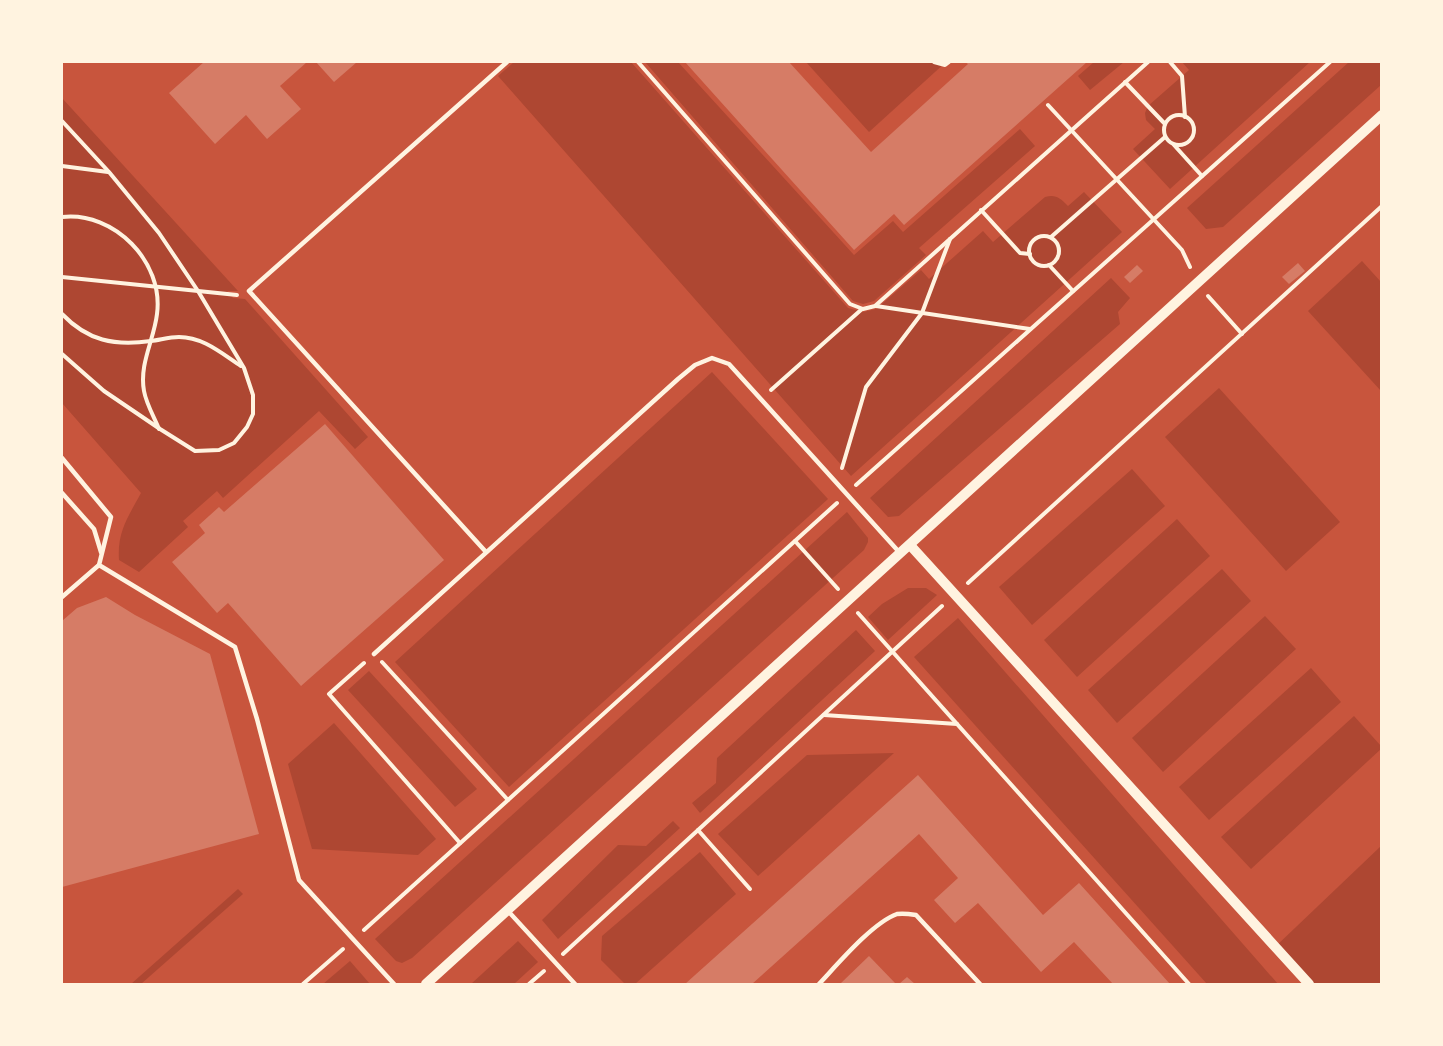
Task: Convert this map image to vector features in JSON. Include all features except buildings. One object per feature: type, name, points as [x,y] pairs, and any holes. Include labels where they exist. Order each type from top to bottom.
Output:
[{"type":"street","points":[[426,984],[1382,115]]},
{"type":"street","points":[[910,545],[1309,984]]},
{"type":"lane","points":[[486,552],[249,291],[507,62]]},
{"type":"lane","points":[[374,654],[695,365],[712,358],[729,364],[900,554]]},
{"type":"lane","points":[[62,458],[111,517],[99,565],[62,597]]},
{"type":"lane","points":[[62,493],[94,529],[102,553]]},
{"type":"lane","points":[[99,565],[235,647],[257,719],[299,880],[394,984]]},
{"type":"lane","points":[[508,910],[574,984]]},
{"type":"lane","points":[[819,984],[882,923],[899,914],[916,915],[980,984]]},
{"type":"path","points":[[638,62],[850,304],[863,309]]},
{"type":"path","points":[[934,62],[945,65],[949,62]]},
{"type":"path","points":[[875,306],[1148,62]]},
{"type":"path","points":[[1170,62],[1182,76],[1185,117]]},
{"type":"path","points":[[303,984],[1329,62]]},
{"type":"path","points":[[1125,82],[1165,124]]},
{"type":"path","points":[[1048,105],[1182,250],[1197,283],[1242,334]]},
{"type":"path","points":[[1173,144],[1183,145],[1191,138],[1192,124],[1185,117],[1171,117],[1165,124],[1165,136],[1202,176]]},
{"type":"path","points":[[62,121],[109,172],[159,233],[198,291],[244,369],[253,395],[253,414],[247,427],[234,443],[219,450],[195,451],[104,391],[62,354]]},
{"type":"path","points":[[1051,237],[1165,136]]},
{"type":"path","points":[[62,166],[109,172]]},
{"type":"path","points":[[529,984],[1382,206]]},
{"type":"path","points":[[981,210],[1020,253],[1030,254]]},
{"type":"path","points":[[62,217],[90,219],[113,227],[136,246],[146,263],[156,287],[158,314],[143,368],[144,392],[160,429]]},
{"type":"path","points":[[1041,236],[1051,237],[1058,244],[1057,259],[1049,265],[1044,266],[1034,262],[1030,254],[1029,250],[1033,241],[1041,236]]},
{"type":"path","points":[[836,483],[866,387],[922,313],[951,238]]},
{"type":"path","points":[[1049,265],[1073,291]]},
{"type":"path","points":[[62,277],[238,295],[249,291]]},
{"type":"path","points":[[760,399],[863,309],[875,306],[1030,329]]},
{"type":"path","points":[[62,314],[70,323],[94,338],[119,344],[179,337],[207,343],[244,369]]},
{"type":"path","points":[[795,541],[1189,984]]},
{"type":"path","points":[[460,843],[329,694],[374,654],[508,800]]},
{"type":"path","points":[[823,715],[958,724]]},
{"type":"path","points":[[698,830],[750,889]]},
{"type":"shaded area","points":[[514,62],[631,62],[848,308],[863,312],[876,309],[921,270],[929,279],[983,231],[993,242],[1045,197],[1058,197],[1068,206],[1084,192],[1122,232],[851,476],[498,76]]},
{"type":"shaded area","points":[[645,62],[678,62],[854,255],[893,221],[903,232],[1020,129],[1035,146],[919,248],[926,255],[874,301],[863,304],[853,301]]},
{"type":"shaded area","points":[[806,62],[946,62],[869,132]]},
{"type":"shaded area","points":[[1094,62],[1124,62],[1090,90],[1078,76]]},
{"type":"shaded area","points":[[1182,62],[1310,62],[1170,189],[1133,149],[1155,129],[1146,120],[1145,113],[1148,106],[1189,70]]},
{"type":"shaded area","points":[[1349,62],[1381,62],[1381,85],[1223,227],[1206,229],[1187,208]]},
{"type":"shaded area","points":[[62,98],[238,291],[227,291],[233,298],[245,299],[368,437],[355,449],[319,411],[223,498],[217,491],[183,521],[188,527],[139,572],[119,560],[119,550],[124,525],[141,493],[62,403]]},
{"type":"shaded area","points":[[1362,261],[1381,282],[1381,391],[1308,311]]},
{"type":"shaded area","points":[[1111,278],[1130,298],[1118,312],[1120,324],[899,516],[888,517],[870,498]]},
{"type":"shaded area","points":[[712,372],[828,499],[509,787],[395,662]]},
{"type":"shaded area","points":[[1219,388],[1340,522],[1286,571],[1165,437]]},
{"type":"shaded area","points":[[1132,469],[1165,506],[1032,625],[999,587]]},
{"type":"shaded area","points":[[847,512],[868,538],[864,550],[412,958],[402,963],[396,961],[375,939]]},
{"type":"shaded area","points":[[1177,519],[1210,556],[1077,677],[1044,640]]},
{"type":"shaded area","points":[[1222,569],[1251,601],[1117,723],[1088,690]]},
{"type":"shaded area","points":[[908,588],[926,588],[937,595],[888,640],[868,617],[882,604]]},
{"type":"shaded area","points":[[1265,616],[1296,649],[1163,772],[1132,738]]},
{"type":"shaded area","points":[[958,618],[1278,984],[1207,984],[914,657]]},
{"type":"shaded area","points":[[856,630],[875,651],[700,813],[692,803],[716,783],[717,758]]},
{"type":"shaded area","points":[[1311,668],[1341,702],[1209,820],[1179,787]]},
{"type":"shaded area","points":[[369,671],[477,789],[455,807],[348,690]]},
{"type":"shaded area","points":[[1354,716],[1381,746],[1381,749],[1251,869],[1221,837]]},
{"type":"shaded area","points":[[334,723],[436,839],[418,855],[312,849],[288,764]]},
{"type":"shaded area","points":[[894,753],[758,876],[718,834],[807,755]]},
{"type":"shaded area","points":[[673,821],[680,828],[558,939],[542,920],[618,845],[646,846]]},
{"type":"shaded area","points":[[1381,846],[1381,984],[1309,984],[1275,947]]},
{"type":"shaded area","points":[[700,852],[736,894],[635,984],[625,984],[601,960],[602,936]]},
{"type":"shaded area","points":[[238,889],[243,894],[141,984],[131,984]]},
{"type":"shaded area","points":[[518,941],[538,962],[514,984],[471,984]]},
{"type":"shaded area","points":[[350,961],[370,984],[323,984]]}]
